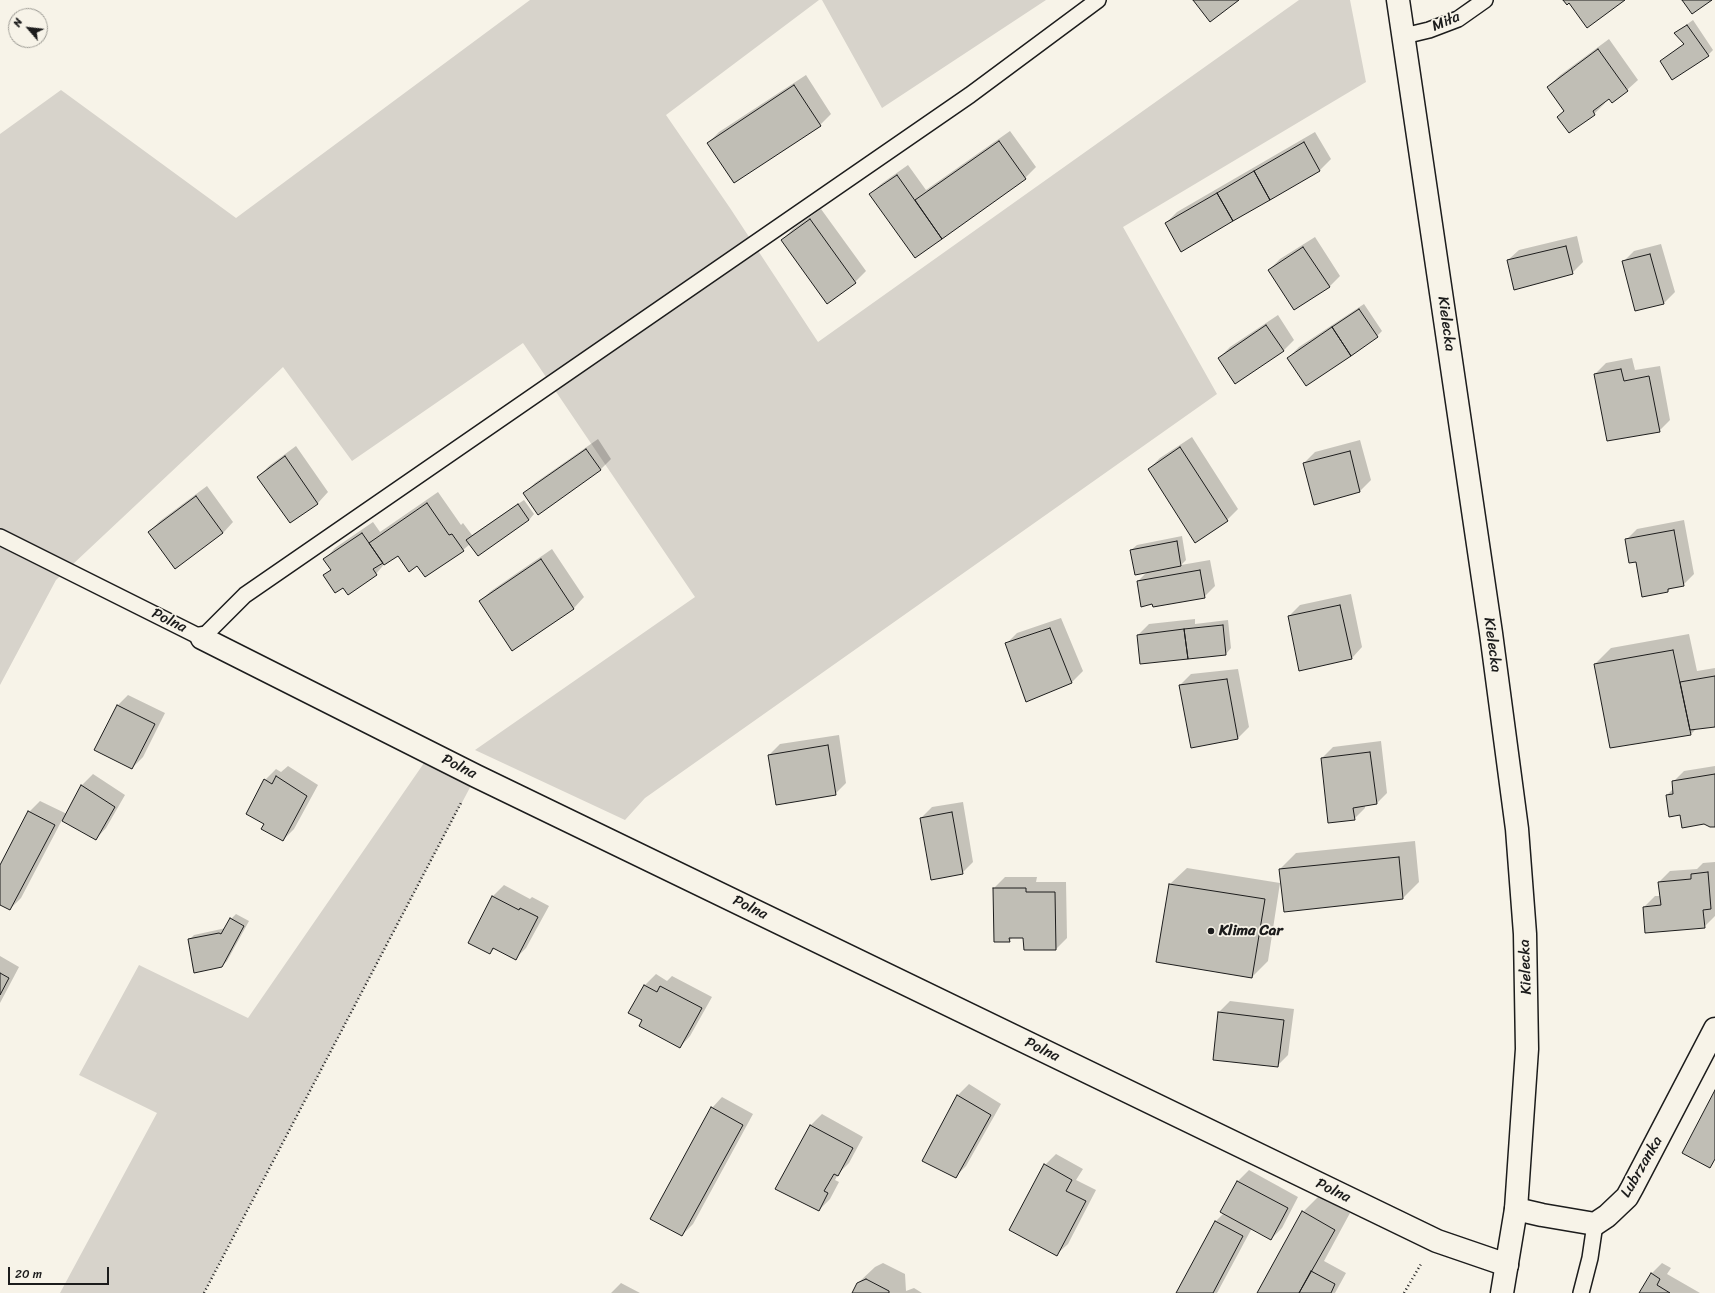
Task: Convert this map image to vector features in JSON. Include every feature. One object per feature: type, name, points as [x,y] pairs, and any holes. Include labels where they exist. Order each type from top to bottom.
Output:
[{"type":"street","name":"Kielecka","points":[[1398,0],[1490,626],[1517,829],[1525,934],[1527,1049],[1516,1209],[1502,1293]]},
{"type":"street","name":"Polna","points":[[202,638],[476,776],[1437,1241],[1507,1265]]},
{"type":"street","name":"Lubrzanka","points":[[1595,1224],[1607,1216],[1627,1197],[1715,1029]]},
{"type":"street","points":[[1516,1209],[1595,1224]]},
{"type":"lane","points":[[202,638],[245,595],[970,95],[1098,0]]},
{"type":"lane","name":"Miła","points":[[1404,36],[1429,30],[1458,19],[1485,0]]},
{"type":"lane","name":"Polna","points":[[0,537],[202,638]]},
{"type":"lane","points":[[1581,1293],[1590,1258],[1595,1224]]},
{"type":"path","points":[[204,1293],[476,776]]},
{"type":"shaded area","points":[[530,0],[819,0],[666,115],[730,208],[818,342],[1299,0],[1350,0],[1366,82],[1123,227],[1217,394],[645,798],[625,820],[475,750],[695,597],[523,343],[352,461],[283,367],[56,580],[0,685],[0,134],[61,90],[236,218]]},
{"type":"shaded area","points":[[822,0],[1046,0],[882,108]]},
{"type":"shaded area","points":[[429,752],[476,776],[204,1293],[60,1293],[157,1113],[79,1075],[139,965],[248,1018],[424,763]]},
{"type":"building","points":[[1193,0],[1239,0],[1210,22]]},
{"type":"building","points":[[1563,0],[1625,0],[1587,28],[1569,3],[1567,5]]},
{"type":"building","points":[[1682,0],[1712,0],[1692,14]]},
{"type":"building","points":[[1687,25],[1709,56],[1672,80],[1660,61],[1684,44],[1674,33]]},
{"type":"building","points":[[1598,49],[1628,91],[1612,103],[1609,99],[1593,111],[1595,115],[1569,133],[1557,117],[1564,111],[1547,87]]},
{"type":"building","points":[[794,85],[821,126],[734,183],[707,143]]},
{"type":"building","points":[[999,141],[1026,179],[942,239],[915,200]]},
{"type":"building","points":[[1304,142],[1320,171],[1270,200],[1254,171]]},
{"type":"building","points":[[1254,171],[1270,200],[1233,221],[1217,193]]},
{"type":"building","points":[[897,175],[942,239],[915,258],[869,194]]},
{"type":"building","points":[[1217,193],[1233,221],[1181,252],[1165,223]]},
{"type":"building","points":[[810,219],[856,283],[827,304],[781,240]]},
{"type":"building","points":[[1566,246],[1573,274],[1514,290],[1507,260]]},
{"type":"building","points":[[1303,247],[1330,287],[1294,310],[1268,270]]},
{"type":"building","points":[[1650,254],[1664,304],[1635,311],[1622,261]]},
{"type":"building","points":[[1359,309],[1378,337],[1351,356],[1332,327]]},
{"type":"building","points":[[1266,325],[1284,351],[1235,384],[1218,358]]},
{"type":"building","points":[[1332,327],[1351,356],[1306,386],[1287,358]]},
{"type":"building","points":[[1621,369],[1624,381],[1649,376],[1660,432],[1607,441],[1594,374]]},
{"type":"building","points":[[1180,447],[1228,521],[1195,543],[1148,469]]},
{"type":"building","points":[[586,449],[601,470],[538,515],[523,493]]},
{"type":"building","points":[[1350,451],[1360,492],[1314,505],[1303,463]]},
{"type":"building","points":[[285,456],[318,504],[290,523],[257,477]]},
{"type":"building","points":[[196,496],[223,533],[175,569],[148,532]]},
{"type":"building","points":[[427,503],[449,535],[452,534],[464,551],[425,577],[417,566],[409,572],[398,556],[384,565],[369,543]]},
{"type":"building","points":[[518,504],[529,520],[478,556],[466,540]]},
{"type":"building","points":[[1674,530],[1684,586],[1668,589],[1668,592],[1642,597],[1636,562],[1629,563],[1625,539]]},
{"type":"building","points":[[362,533],[383,563],[373,569],[377,575],[348,595],[343,588],[335,593],[323,575],[331,570],[323,559]]},
{"type":"building","points":[[1177,541],[1181,566],[1135,575],[1130,550]]},
{"type":"building","points":[[541,559],[574,609],[512,651],[479,601]]},
{"type":"building","points":[[1200,570],[1205,598],[1153,607],[1152,604],[1141,607],[1137,581]]},
{"type":"building","points":[[1340,605],[1352,659],[1299,671],[1288,616]]},
{"type":"building","points":[[1223,625],[1226,655],[1188,659],[1184,629]]},
{"type":"building","points":[[1050,628],[1072,683],[1026,702],[1005,643]]},
{"type":"building","points":[[1184,629],[1188,659],[1140,664],[1137,635]]},
{"type":"building","points":[[1673,650],[1691,735],[1610,748],[1594,664]]},
{"type":"building","points":[[1715,676],[1715,727],[1690,730],[1680,682]]},
{"type":"building","points":[[1227,679],[1238,739],[1191,748],[1179,685]]},
{"type":"building","points":[[117,705],[155,724],[132,769],[94,750]]},
{"type":"building","points":[[828,745],[836,795],[776,805],[768,755]]},
{"type":"building","points":[[1370,752],[1377,804],[1353,808],[1355,820],[1328,823],[1321,758]]},
{"type":"building","points":[[1715,774],[1715,827],[1710,827],[1704,824],[1682,828],[1680,815],[1669,817],[1666,795],[1673,794],[1672,781]]},
{"type":"building","points":[[276,776],[307,796],[283,841],[261,829],[264,824],[246,814],[264,779],[272,784]]},
{"type":"building","points":[[81,785],[115,807],[96,840],[62,821]]},
{"type":"building","points":[[28,811],[55,825],[10,910],[0,905],[0,865]]},
{"type":"building","points":[[952,812],[963,874],[931,880],[920,818]]},
{"type":"building","points":[[1399,857],[1403,899],[1284,912],[1279,869]]},
{"type":"building","points":[[1708,872],[1711,909],[1703,910],[1705,928],[1645,933],[1643,907],[1661,905],[1658,882],[1691,879],[1691,874]]},
{"type":"building","name":"Klima Car","points":[[1169,884],[1265,899],[1252,978],[1156,962]]},
{"type":"building","points":[[993,888],[1026,888],[1026,892],[1055,892],[1056,950],[1024,950],[1023,938],[1009,938],[1010,942],[994,942]]},
{"type":"building","points":[[492,896],[519,910],[520,908],[538,917],[516,960],[493,948],[490,954],[468,943]]},
{"type":"building","points":[[230,918],[244,926],[222,967],[194,973],[188,939],[219,933],[221,934]]},
{"type":"building","points":[[0,973],[9,978],[0,995]]},
{"type":"building","points":[[644,985],[657,992],[660,986],[702,1008],[680,1048],[639,1026],[642,1020],[628,1013]]},
{"type":"building","points":[[1218,1012],[1284,1020],[1278,1067],[1213,1060]]},
{"type":"building","points":[[1715,1090],[1715,1159],[1710,1168],[1682,1153]]},
{"type":"building","points":[[957,1095],[991,1115],[956,1178],[922,1161]]},
{"type":"building","points":[[711,1107],[743,1125],[682,1236],[650,1219]]},
{"type":"building","points":[[810,1125],[853,1148],[838,1176],[834,1174],[824,1191],[828,1193],[819,1211],[775,1189]]},
{"type":"building","points":[[1044,1164],[1072,1180],[1066,1191],[1086,1201],[1057,1256],[1009,1230]]},
{"type":"building","points":[[1237,1181],[1288,1208],[1271,1240],[1220,1212]]},
{"type":"building","points":[[1302,1211],[1335,1230],[1299,1293],[1257,1293]]},
{"type":"building","points":[[1215,1221],[1243,1236],[1213,1293],[1176,1293]]},
{"type":"building","points":[[1311,1271],[1335,1284],[1331,1293],[1299,1293]]},
{"type":"building","points":[[1651,1273],[1660,1279],[1657,1285],[1670,1293],[1639,1293]]},
{"type":"building","points":[[866,1279],[889,1291],[889,1293],[852,1293],[857,1283]]},
{"type":"place","name":"Klima Car","points":[[1211,931]]}]
